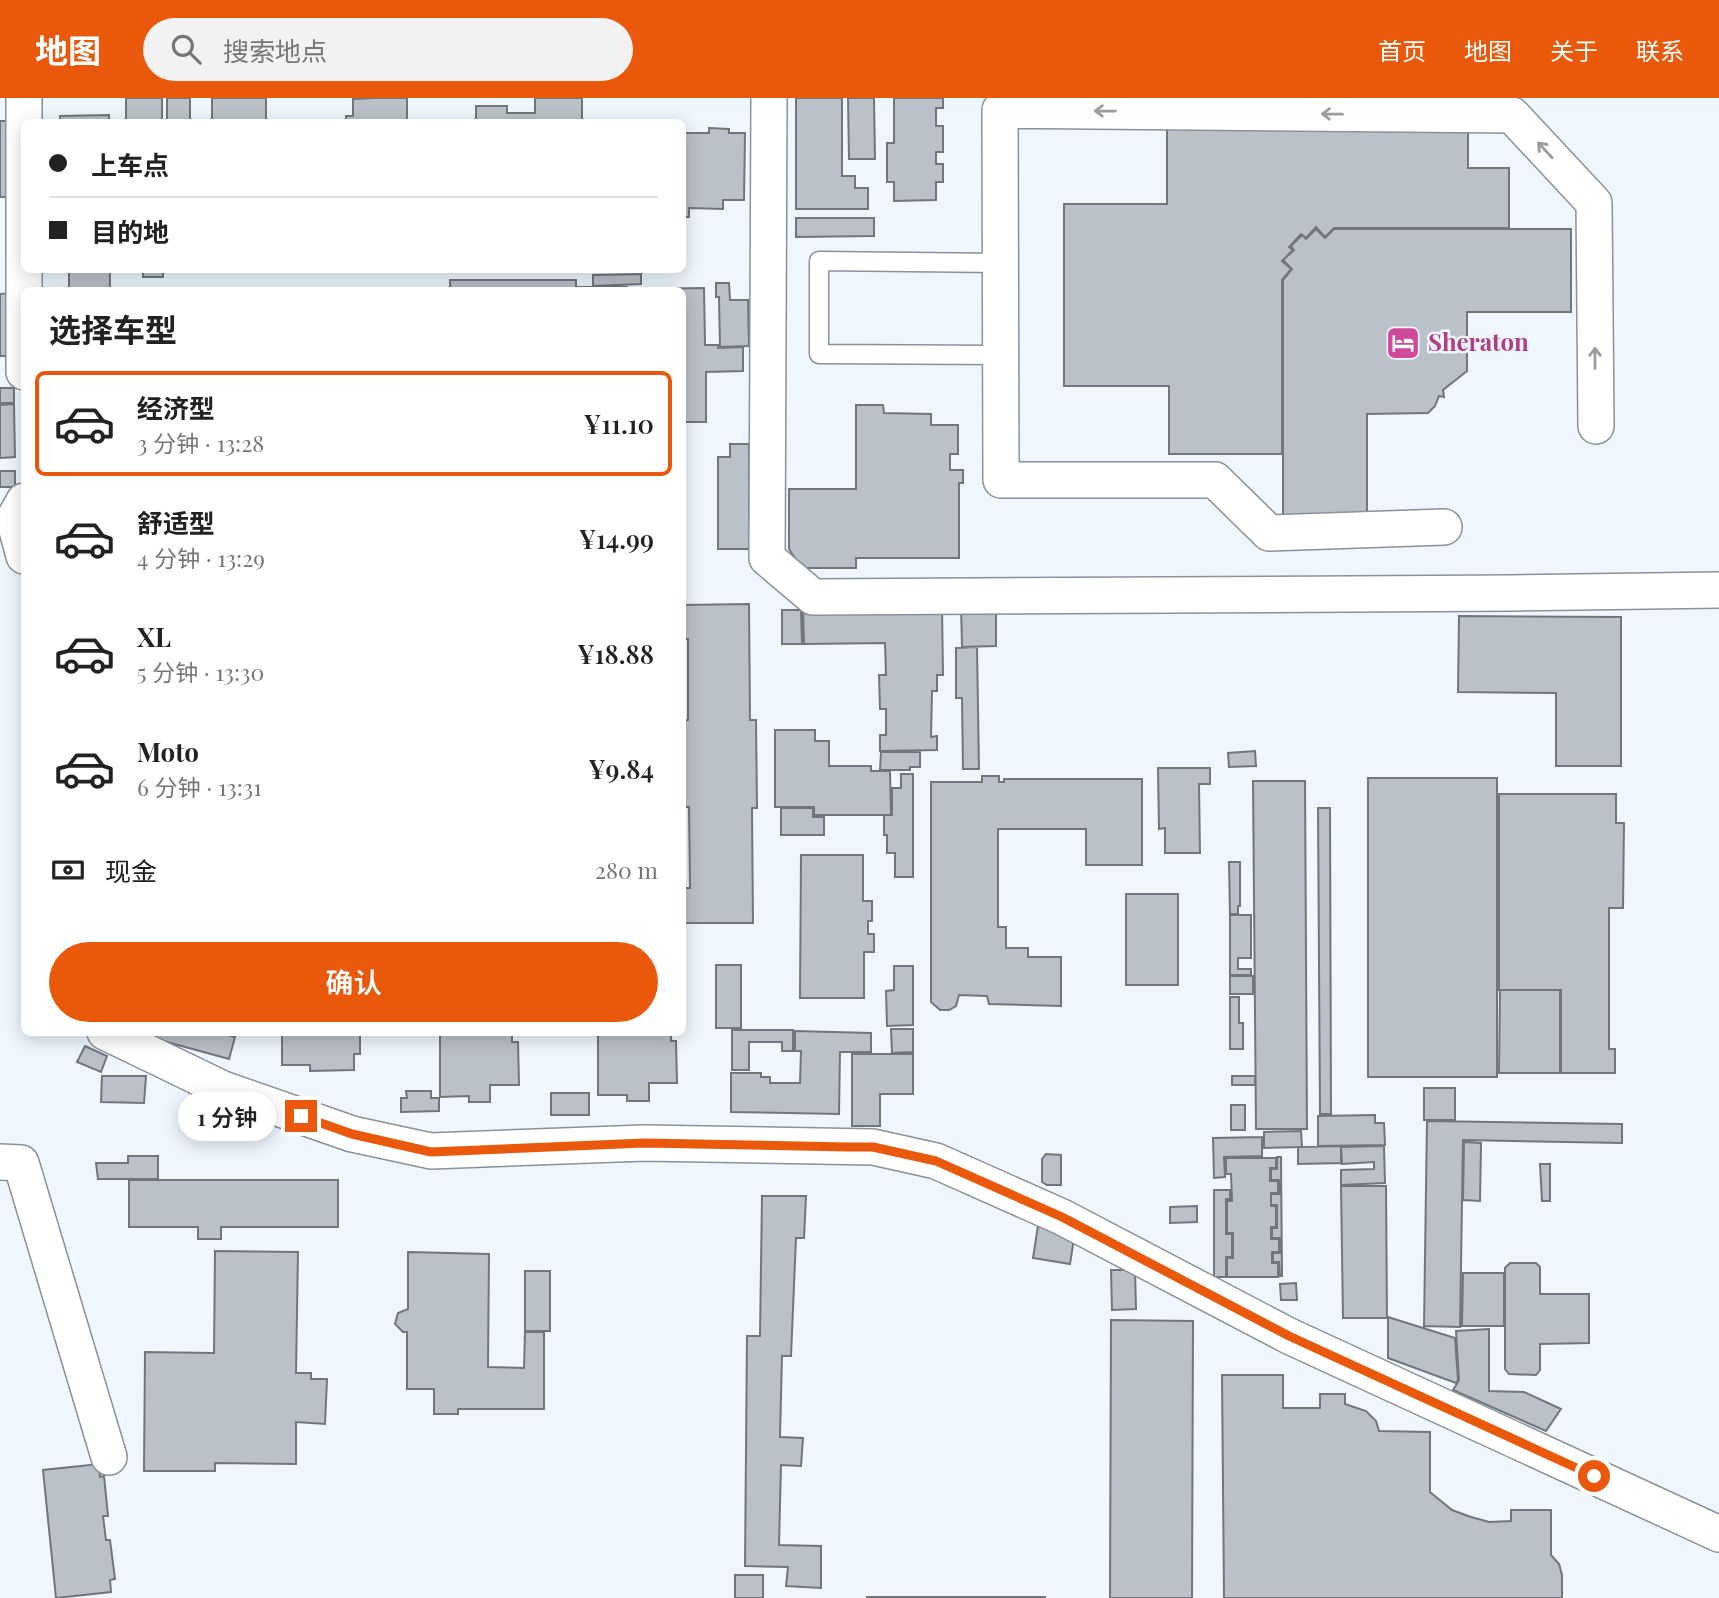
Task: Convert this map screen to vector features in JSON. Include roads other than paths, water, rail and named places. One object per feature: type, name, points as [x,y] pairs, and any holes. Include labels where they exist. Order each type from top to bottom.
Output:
[{"type":"street","points":[[769,98],[767,558],[813,597],[1719,590]]},
{"type":"street","points":[[16,100],[21,270]]},
{"type":"street","points":[[1444,527],[1269,533],[1215,480],[1001,480],[1000,110],[1512,115],[1594,203],[1596,426]]},
{"type":"street","points":[[13,513],[21,544]]},
{"type":"street","points":[[113,1036],[223,1089],[352,1134],[431,1152],[644,1143],[873,1147],[936,1161],[1062,1217],[1289,1336],[1719,1534]]},
{"type":"street","points":[[0,1162],[21,1163],[109,1457]]},
{"type":"lane","points":[[1000,263],[819,261],[819,354],[1001,355]]},
{"type":"place","name":"Sheraton","points":[[1403,343]]}]
